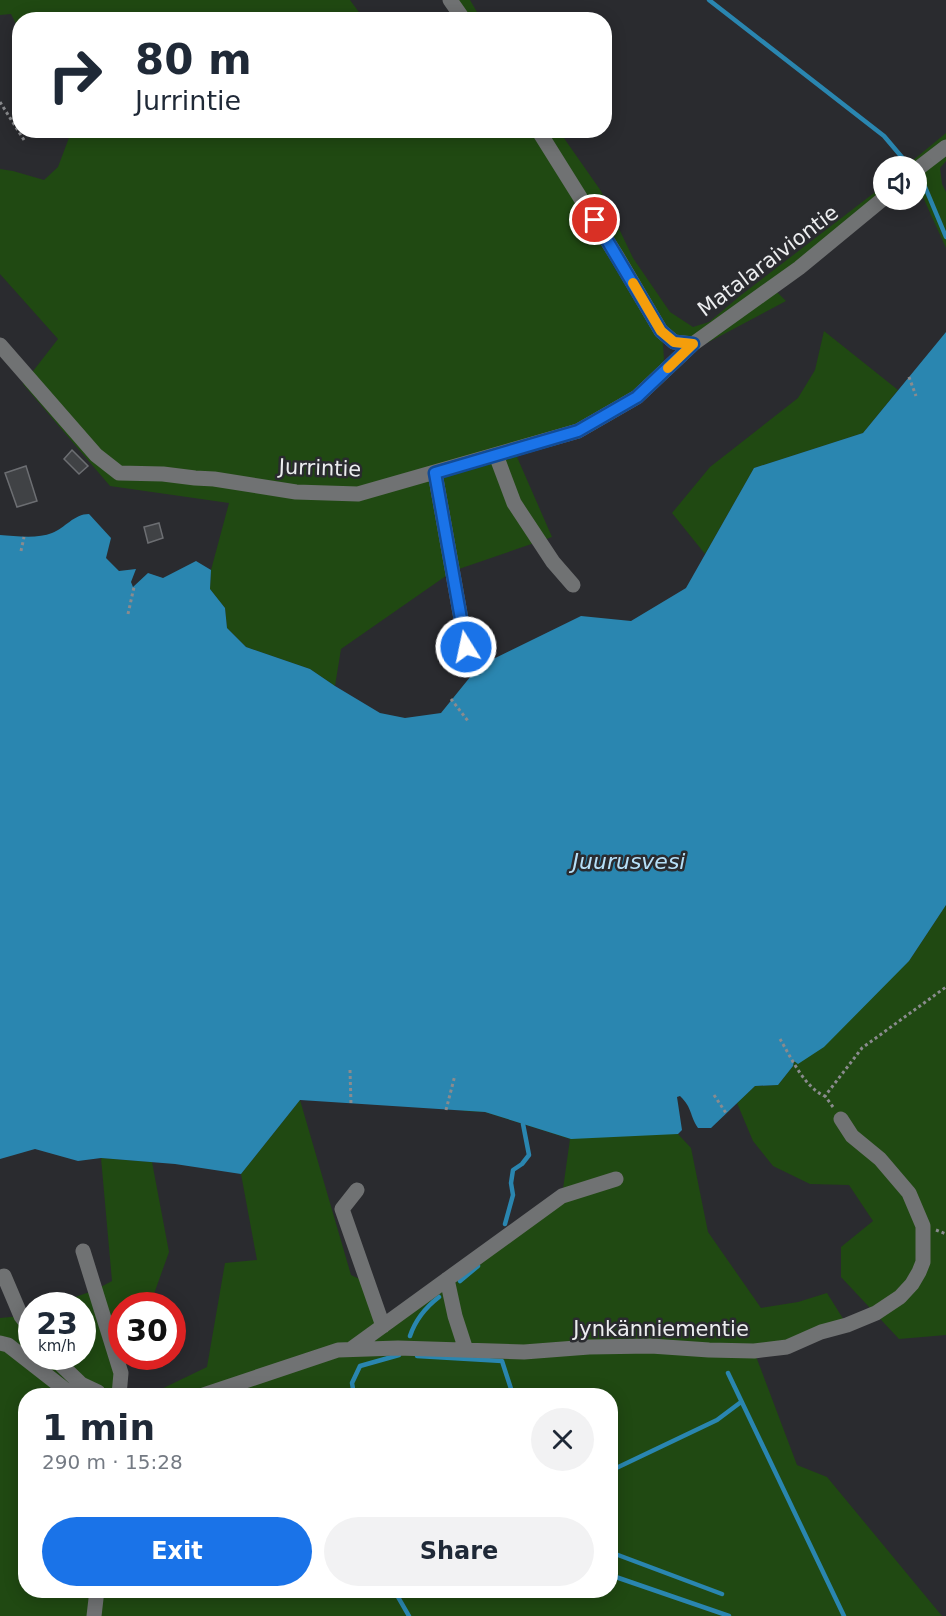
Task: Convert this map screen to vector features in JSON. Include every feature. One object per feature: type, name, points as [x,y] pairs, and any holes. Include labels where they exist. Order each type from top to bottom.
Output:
[{"type":"street","name":"Matalaraiviontie","points":[[543,138],[613,249],[661,331],[674,342],[693,344],[799,268],[873,207]]},
{"type":"street","points":[[927,162],[946,147]]},
{"type":"street","name":"Jurrintie","points":[[0,345],[96,455],[119,473],[214,479],[296,492],[358,494],[578,431],[637,397],[693,344]]},
{"type":"street","points":[[496,454],[514,503],[553,562],[573,585]]},
{"type":"street","points":[[435,473],[466,647]]},
{"type":"street","name":"Jynkänniementie","points":[[224,1388],[338,1350],[398,1348],[524,1352],[589,1347],[651,1346],[754,1351],[787,1347],[821,1332],[847,1325],[876,1313],[900,1297],[919,1272],[923,1262],[923,1226],[909,1193],[880,1159],[852,1136],[841,1119]]},
{"type":"street","points":[[351,1349],[562,1196],[616,1179]]},
{"type":"street","points":[[357,1190],[342,1209],[383,1326]]},
{"type":"street","points":[[83,1251],[121,1373],[120,1388]]},
{"type":"street","points":[[4,1276],[18,1309]]},
{"type":"street","points":[[447,1279],[455,1316],[466,1350]]},
{"type":"street","points":[[0,1343],[8,1346],[63,1388]]},
{"type":"street","points":[[66,1370],[81,1384],[90,1388]]},
{"type":"street","points":[[94,1616],[96,1598]]},
{"type":"path","points":[[0,102],[12,121]]},
{"type":"path","points":[[909,377],[916,396]]},
{"type":"path","points":[[21,551],[24,537]]},
{"type":"path","points":[[128,614],[134,587]]},
{"type":"path","points":[[452,699],[468,721]]},
{"type":"path","points":[[825,1096],[862,1048],[946,987]]},
{"type":"path","points":[[780,1039],[807,1083],[813,1090],[825,1096],[841,1119]]},
{"type":"path","points":[[350,1070],[351,1104]]},
{"type":"path","points":[[446,1110],[454,1076]]},
{"type":"path","points":[[714,1095],[726,1113]]},
{"type":"green space","points":[[0,0],[350,0],[359,12],[12,12],[12,16],[11,14],[0,15]]},
{"type":"green space","points":[[450,0],[470,0],[477,12],[455,12],[457,11]]},
{"type":"green space","points":[[946,133],[946,161],[940,168],[942,184],[946,192],[946,248],[927,206],[927,156],[918,156]]},
{"type":"green space","points":[[69,138],[564,138],[601,191],[633,258],[670,312],[693,327],[709,322],[873,194],[873,207],[772,287],[786,301],[707,343],[662,332],[664,359],[661,375],[578,431],[518,448],[517,457],[552,537],[453,571],[341,649],[335,686],[310,669],[246,647],[227,628],[225,608],[210,589],[211,570],[229,503],[110,486],[23,384],[58,339],[0,274],[0,169],[44,180],[58,167]]},
{"type":"green space","points":[[824,331],[898,390],[863,433],[754,468],[705,554],[672,513],[710,467],[798,398],[815,370]]},
{"type":"green space","points":[[946,905],[946,1335],[899,1339],[841,1277],[841,1247],[873,1221],[849,1185],[810,1184],[773,1166],[753,1141],[737,1103],[755,1086],[778,1085],[793,1066],[794,1061],[796,1062],[909,961]]},
{"type":"green space","points":[[468,1084],[678,1134],[691,1148],[708,1232],[761,1308],[798,1302],[827,1293],[847,1325],[754,1351],[797,1465],[827,1477],[942,1616],[0,1616],[0,1318],[18,1316],[18,1370],[96,1370],[96,1292],[89,1292],[112,1281],[101,1158],[152,1162],[169,1252],[155,1292],[108,1292],[108,1370],[123,1370],[120,1388],[18,1388],[18,1598],[618,1598],[618,1388],[163,1388],[207,1367],[225,1263],[257,1260],[241,1174],[300,1100],[351,1275],[368,1283],[383,1325],[562,1196],[570,1139],[485,1112],[463,1111]]},
{"type":"water","name":"Juurusvesi","points":[[946,332],[946,905],[909,961],[824,1047],[798,1064],[794,1061],[793,1066],[778,1085],[755,1086],[711,1128],[698,1128],[687,1105],[680,1096],[677,1097],[682,1130],[678,1134],[571,1139],[485,1112],[300,1100],[241,1174],[175,1164],[101,1158],[78,1161],[35,1149],[0,1159],[0,535],[26,537],[46,535],[57,531],[79,516],[89,514],[111,538],[106,558],[119,571],[136,569],[131,582],[133,587],[148,573],[163,578],[196,561],[211,570],[210,589],[225,608],[227,628],[246,647],[310,669],[380,713],[405,718],[441,713],[479,666],[581,616],[631,621],[686,588],[754,468],[863,433]]},
{"type":"building","points":[[72,450],[88,466],[79,474],[64,459]]},
{"type":"building","points":[[26,466],[37,501],[17,507],[5,473]]},
{"type":"building","points":[[159,523],[163,538],[148,543],[144,527]]},
{"type":"waterway","points":[[709,0],[884,136],[901,156]]},
{"type":"waterway","points":[[927,192],[946,237]]},
{"type":"waterway","points":[[505,1224],[513,1195],[511,1183],[513,1170],[529,1155],[523,1124]]},
{"type":"waterway","points":[[460,1281],[478,1266]]},
{"type":"waterway","points":[[410,1336],[422,1315],[439,1297]]},
{"type":"waterway","points":[[353,1388],[352,1383],[360,1366],[399,1355]]},
{"type":"waterway","points":[[417,1356],[502,1361],[511,1388]]},
{"type":"waterway","points":[[728,1373],[844,1616]]},
{"type":"waterway","points":[[618,1467],[717,1420],[741,1402]]},
{"type":"waterway","points":[[618,1555],[722,1594]]},
{"type":"waterway","points":[[618,1578],[729,1616]]},
{"type":"waterway","points":[[399,1598],[409,1616]]},
{"type":"slow traffic","points":[[633,283],[661,331],[674,342],[693,344],[668,368]]},
{"type":"route","points":[[466,647],[435,473],[578,431],[637,397],[693,344],[674,342],[661,331],[595,220]]}]
